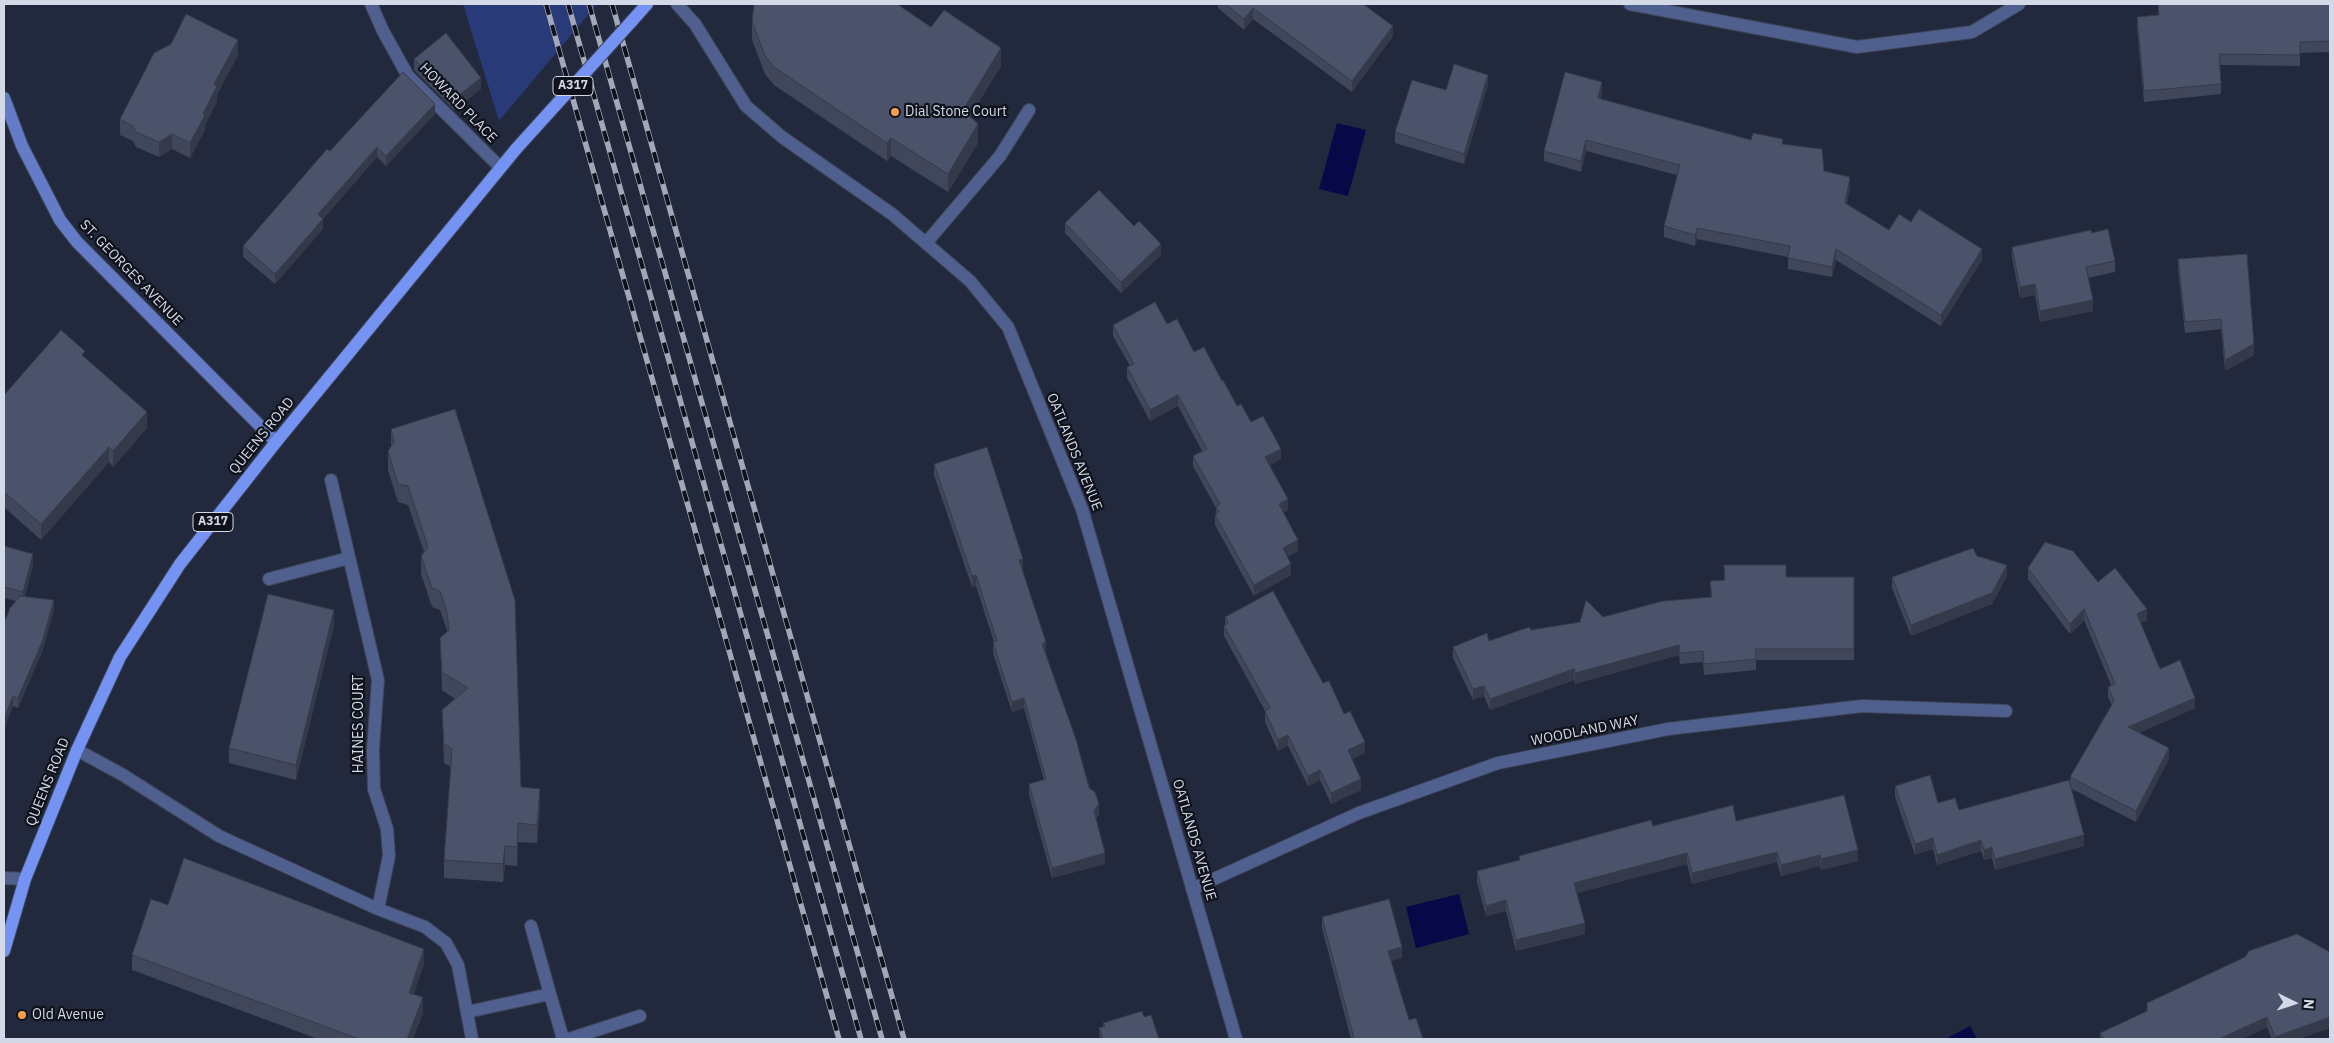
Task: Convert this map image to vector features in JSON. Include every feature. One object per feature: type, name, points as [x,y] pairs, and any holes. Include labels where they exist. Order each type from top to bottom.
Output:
[{"type":"main road","name":"QUEENS ROAD","points":[[4,951],[25,879],[77,750],[120,657],[180,564],[276,442],[500,168],[647,4]]},
{"type":"main road","name":"ST. GEORGES AVENUE","points":[[4,98],[22,146],[60,220],[77,242],[276,442]]},
{"type":"street","name":"HOWARD PLACE","points":[[371,4],[383,31],[408,76],[500,168]]},
{"type":"street","name":"OATLANDS AVENUE","points":[[677,4],[695,24],[746,106],[782,137],[892,214],[970,281],[1008,327],[1082,509],[1236,1039]]},
{"type":"street","points":[[1630,4],[1857,47],[1972,32],[2019,4]]},
{"type":"street","points":[[926,243],[1000,156],[1029,110]]},
{"type":"street","name":"HAINES COURT","points":[[331,480],[378,680],[373,750],[374,789],[387,829],[389,856],[378,909]]},
{"type":"street","points":[[269,579],[349,558]]},
{"type":"street","name":"WOODLAND WAY","points":[[1192,889],[1359,813],[1498,763],[1668,729],[1862,706],[2006,711]]},
{"type":"street","points":[[77,750],[123,775],[219,836],[378,909],[425,927],[446,943],[458,965],[472,1039]]},
{"type":"street","points":[[4,878],[25,879]]},
{"type":"street","points":[[532,926],[562,1039]]},
{"type":"street","points":[[467,1012],[550,994]]},
{"type":"street","points":[[569,1039],[640,1016]]},
{"type":"shaded area","points":[[463,4],[597,4],[499,121]]},
{"type":"shaded area","points":[[1337,123],[1366,130],[1348,196],[1319,189]]},
{"type":"shaded area","points":[[1459,894],[1469,934],[1416,948],[1406,907]]},
{"type":"shaded area","points":[[1970,1026],[1977,1039],[1945,1039]]},
{"type":"building","name":"Dial Stone Court","points":[[754,4],[897,4],[931,27],[944,10],[1001,48],[963,110],[978,124],[948,174],[891,138],[887,143],[774,67],[765,56],[752,21]]},
{"type":"building","points":[[1226,4],[1363,4],[1393,26],[1352,81],[1253,8],[1244,19]]},
{"type":"building","points":[[2158,4],[2330,4],[2330,41],[2300,42],[2300,55],[2219,54],[2221,84],[2144,91],[2137,17],[2159,15]]},
{"type":"building","points":[[186,14],[238,40],[214,84],[217,86],[203,114],[205,115],[190,143],[172,134],[159,142],[136,132],[133,126],[120,119],[154,53],[171,44]]},
{"type":"building","points":[[446,33],[481,78],[454,99],[414,59]]},
{"type":"building","points":[[1454,64],[1488,75],[1464,154],[1395,132],[1412,80],[1446,90]]},
{"type":"building","points":[[403,72],[435,104],[386,156],[377,147],[318,214],[323,219],[275,274],[243,246],[327,149],[330,151]]},
{"type":"building","points":[[1565,72],[1602,82],[1598,98],[1751,140],[1753,133],[1783,139],[1782,144],[1822,149],[1824,171],[1850,177],[1845,203],[1889,230],[1899,214],[1911,222],[1919,209],[1982,249],[1941,315],[1836,249],[1832,267],[1788,258],[1790,246],[1697,228],[1695,235],[1664,226],[1680,165],[1586,140],[1581,161],[1544,151]]},
{"type":"building","points":[[1099,190],[1134,226],[1139,221],[1161,244],[1121,282],[1065,223]]},
{"type":"building","points":[[2108,229],[2115,261],[2086,267],[2093,300],[2040,311],[2035,284],[2020,287],[2012,247],[2091,230],[2092,233]]},
{"type":"building","points":[[2247,254],[2254,344],[2225,360],[2221,319],[2185,322],[2178,259]]},
{"type":"building","points":[[1155,302],[1167,324],[1177,319],[1194,352],[1204,347],[1237,406],[1241,404],[1251,422],[1263,416],[1281,449],[1265,457],[1288,499],[1279,504],[1298,540],[1283,548],[1291,564],[1254,585],[1215,515],[1219,512],[1216,506],[1220,504],[1193,456],[1207,449],[1178,395],[1150,410],[1127,367],[1134,364],[1113,325]]},
{"type":"building","points":[[61,330],[85,351],[82,355],[147,412],[113,451],[109,447],[41,524],[4,492],[4,395]]},
{"type":"building","points":[[455,409],[515,600],[521,787],[540,789],[537,825],[518,823],[517,847],[505,846],[503,864],[444,860],[452,749],[444,744],[442,710],[468,688],[442,672],[440,638],[449,630],[447,612],[440,591],[432,588],[421,556],[428,547],[408,486],[398,484],[388,451],[394,442],[391,429]]},
{"type":"building","points":[[987,447],[1023,559],[1019,560],[1046,642],[1042,644],[1076,739],[1089,788],[1095,792],[1099,804],[1094,811],[1105,853],[1052,868],[1029,784],[1046,779],[1024,698],[1012,702],[993,642],[997,641],[976,575],[972,576],[934,464]]},
{"type":"building","points":[[2045,542],[2073,551],[2098,582],[2115,568],[2147,609],[2137,614],[2160,669],[2180,660],[2195,698],[2128,727],[2169,748],[2136,811],[2070,777],[2114,701],[2108,687],[2115,684],[2084,609],[2070,624],[2028,568]]},
{"type":"building","points":[[4,546],[33,554],[23,592],[4,587]]},
{"type":"building","points":[[1973,548],[1977,556],[2007,565],[1992,593],[1911,625],[1892,577]]},
{"type":"building","points":[[1724,565],[1786,565],[1786,577],[1854,577],[1854,649],[1755,649],[1756,659],[1704,664],[1703,651],[1680,653],[1679,645],[1575,673],[1574,669],[1490,699],[1484,686],[1473,689],[1453,647],[1487,633],[1489,641],[1529,627],[1531,630],[1580,622],[1586,600],[1603,617],[1663,601],[1712,597],[1710,581],[1725,580]]},
{"type":"building","points":[[1273,591],[1323,683],[1329,681],[1344,714],[1350,711],[1365,742],[1348,750],[1361,779],[1331,793],[1320,770],[1308,776],[1288,735],[1278,740],[1265,711],[1270,708],[1224,626],[1228,623],[1225,617]]},
{"type":"building","points":[[268,594],[334,610],[296,765],[229,748]]},
{"type":"building","points":[[20,596],[54,600],[42,642],[18,698],[13,696],[4,719],[4,623],[10,608]]},
{"type":"building","points":[[1930,775],[1938,803],[1955,798],[1959,810],[2069,780],[2084,835],[1995,859],[1992,847],[1984,850],[1981,840],[1937,855],[1933,838],[1915,844],[1895,786]]},
{"type":"building","points":[[1844,795],[1858,850],[1821,859],[1820,855],[1781,865],[1777,852],[1692,873],[1687,853],[1574,883],[1585,923],[1516,940],[1506,900],[1486,906],[1477,871],[1520,860],[1519,856],[1651,820],[1653,826],[1733,805],[1736,821]]},
{"type":"building","points":[[184,858],[424,949],[409,993],[423,997],[407,1039],[359,1039],[132,955],[151,899],[168,905]]},
{"type":"building","points":[[1389,899],[1402,947],[1388,951],[1409,1020],[1416,1018],[1423,1039],[1350,1039],[1354,1038],[1322,917]]},
{"type":"building","points":[[2297,934],[2330,952],[2330,1017],[2275,1037],[2267,1017],[2219,1039],[2104,1039],[2100,1033],[2147,1011],[2147,1003],[2245,957],[2249,951]]},
{"type":"building","points":[[1142,1011],[1144,1017],[1151,1015],[1159,1039],[1103,1039],[1099,1028],[1105,1026],[1103,1023]]},
{"type":"railway","points":[[546,4],[839,1039]]},
{"type":"railway","points":[[568,4],[861,1039]]},
{"type":"railway","points":[[589,4],[882,1039]]},
{"type":"railway","points":[[612,4],[904,1039]]},
{"type":"place","name":"Dial Stone Court","points":[[895,112]]},
{"type":"place","name":"Old Avenue","points":[[22,1015]]}]
